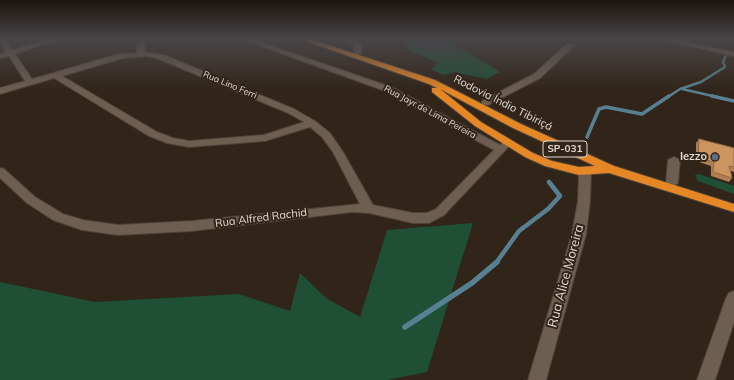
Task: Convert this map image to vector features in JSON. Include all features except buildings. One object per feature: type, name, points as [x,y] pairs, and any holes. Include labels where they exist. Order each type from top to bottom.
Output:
[{"type":"highway","name":"Rodovia Índio Tibiriçá","points":[[359,57],[403,71],[456,93],[517,126],[610,169],[734,208]]},
{"type":"highway","name":"Rodovia Índio Tibiriçá","points":[[372,57],[438,80],[614,162],[672,183],[734,201]]},
{"type":"highway","points":[[403,71],[444,96],[504,146],[549,164],[585,171],[610,169]]},
{"type":"street","points":[[13,57],[31,83]]},
{"type":"street","name":"Rua Lino Ferri","points":[[0,91],[120,57]]},
{"type":"street","name":"Rua Lino Ferri","points":[[163,57],[285,108],[312,123],[326,135],[338,152],[369,209]]},
{"type":"street","name":"Rua Jayr de Lima Pereira","points":[[296,57],[388,89],[504,146]]},
{"type":"street","points":[[485,103],[536,76],[558,57]]},
{"type":"street","points":[[56,76],[153,134],[171,141],[189,144],[265,138],[312,123]]},
{"type":"street","name":"Rua Alfred Rachid","points":[[0,172],[31,200],[58,217],[82,225],[118,230],[192,226],[328,209],[369,209],[413,218],[429,218],[440,212],[504,146]]},
{"type":"street","points":[[672,183],[674,160]]},
{"type":"street","name":"Rua Alice Moreira","points":[[538,380],[579,234],[584,201],[585,171]]},
{"type":"street","points":[[706,380],[734,298]]},
{"type":"green space","points":[[424,57],[475,57],[500,72],[486,79],[455,72],[443,75],[431,69],[438,63]]},
{"type":"green space","points":[[699,174],[734,186],[734,194],[698,181],[695,175]]},
{"type":"green space","points":[[473,223],[427,372],[387,380],[0,380],[0,282],[95,302],[239,294],[290,311],[300,273],[326,298],[360,317],[387,230]]},
{"type":"waterway","points":[[668,97],[680,89],[701,82],[725,67],[723,62],[725,57]]},
{"type":"waterway","points":[[682,89],[717,97]]},
{"type":"waterway","points":[[587,137],[599,109],[606,107],[642,114],[669,96]]},
{"type":"waterway","points":[[712,96],[734,101]]},
{"type":"waterway","points":[[496,263],[519,231],[548,209],[560,196],[549,182]]},
{"type":"waterway","points":[[405,327],[472,283],[496,263]]},
{"type":"place","name":"Iezzo","points":[[715,157]]}]
